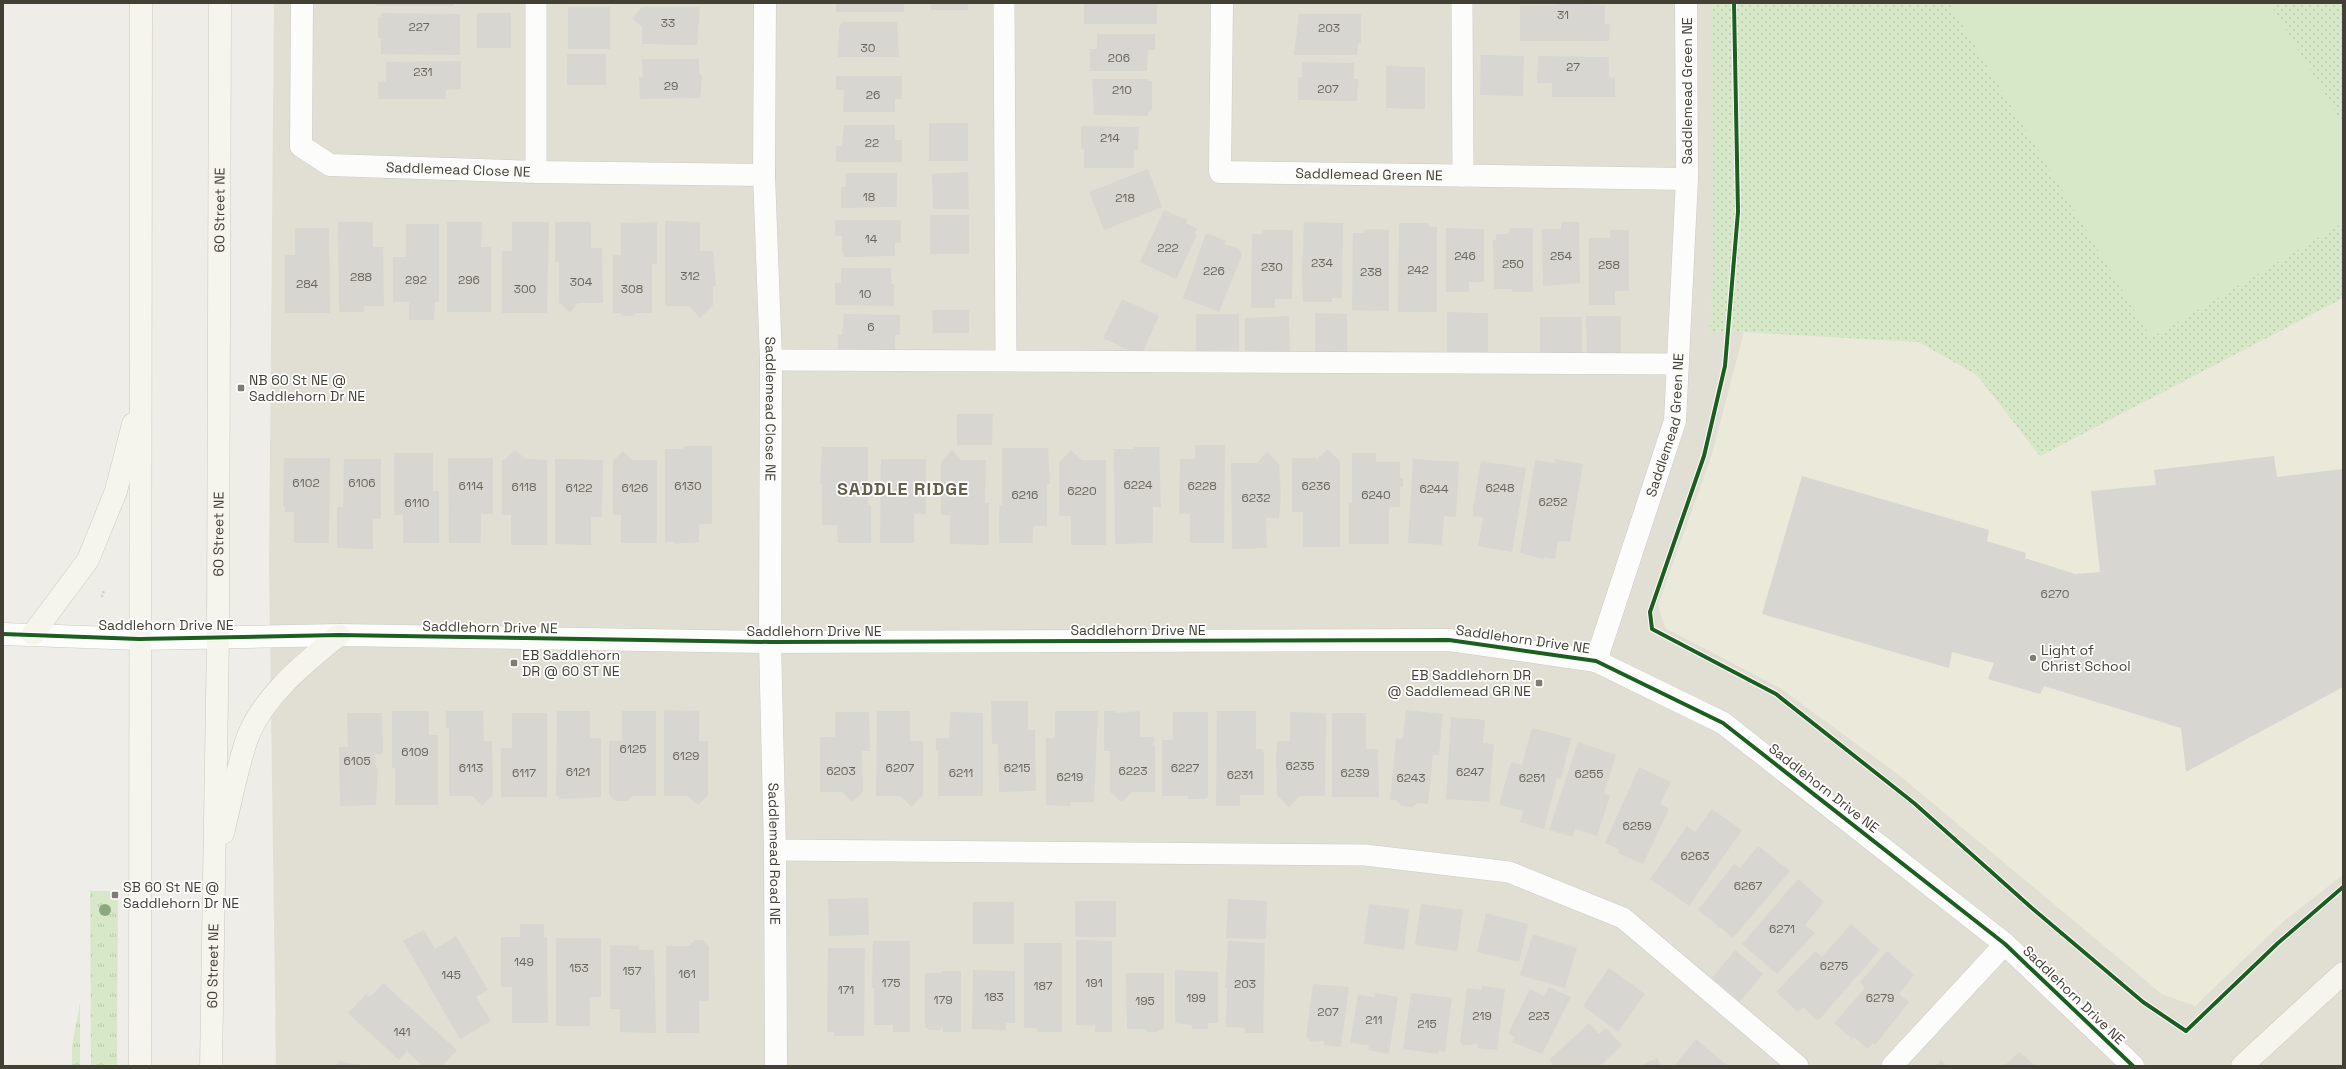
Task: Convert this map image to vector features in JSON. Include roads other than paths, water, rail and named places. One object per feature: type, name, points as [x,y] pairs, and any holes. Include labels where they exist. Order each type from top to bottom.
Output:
[{"type":"main road","points":[[140,3],[142,390],[139,639],[140,1066]]},
{"type":"main road","name":"60 Street NE","points":[[211,1066],[218,637],[220,3]]},
{"type":"main road","points":[[33,634],[88,560],[116,491],[142,390]]},
{"type":"main road","points":[[214,867],[249,735],[272,696],[300,668],[339,635]]},
{"type":"main road","points":[[2242,1066],[2343,973]]},
{"type":"street","name":"Saddlemead Close NE","points":[[302,3],[301,146],[330,165],[536,172],[764,175]]},
{"type":"street","name":"Saddlemead Close NE","points":[[765,3],[764,175],[771,360],[770,642]]},
{"type":"street","name":"Saddlemead Green NE","points":[[1222,3],[1220,172],[1687,179]]},
{"type":"street","name":"Saddlemead Green NE","points":[[1596,660],[1675,420],[1687,179],[1686,3]]},
{"type":"street","name":"Saddlehorn Drive NE","points":[[3,634],[139,639],[339,635],[770,642],[1449,640],[1596,660],[1723,723],[2005,944],[2133,1066]]},
{"type":"street","name":"Saddlemead Road NE","points":[[770,642],[775,850],[776,1066]]},
{"type":"lane","points":[[536,3],[536,172]]},
{"type":"lane","points":[[1004,3],[1006,360]]},
{"type":"lane","points":[[1462,3],[1463,176]]},
{"type":"lane","points":[[771,360],[1678,364]]},
{"type":"lane","points":[[775,850],[1365,855],[1509,872],[1623,918],[1798,1066]]},
{"type":"lane","points":[[1892,1066],[2005,944]]},
{"type":"place","name":"NB 60 St NE @ Saddlehorn Dr NE","points":[[241,388]]},
{"type":"place","name":"Light of Christ School","points":[[2033,658]]},
{"type":"place","name":"EB Saddlehorn DR @ 60 ST NE","points":[[514,663]]},
{"type":"place","name":"EB Saddlehorn DR @ Saddlemead GR NE","points":[[1539,683]]},
{"type":"place","name":"SB 60 St NE @ Saddlehorn Dr NE","points":[[115,895]]},
{"type":"district","name":"SADDLE RIDGE","points":[[903,488]]}]
